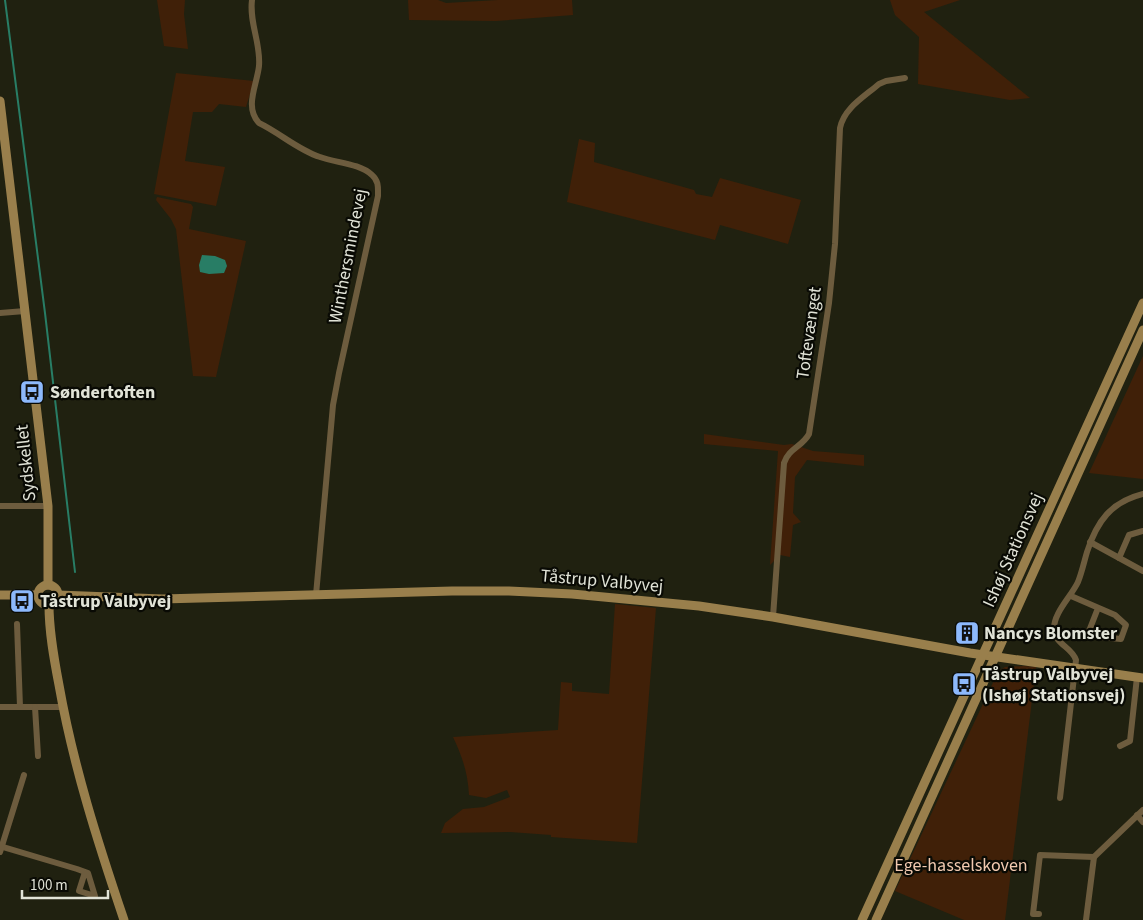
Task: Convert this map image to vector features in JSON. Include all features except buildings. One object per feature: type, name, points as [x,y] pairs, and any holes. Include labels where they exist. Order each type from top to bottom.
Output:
[{"type":"street","name":"Winthersmindevej","points":[[252,0],[252,25],[260,56],[252,105],[254,118],[259,123],[305,150],[319,157],[368,172],[378,182],[333,405],[316,595]]},
{"type":"street","name":"Toftevænget","points":[[774,617],[784,463],[786,456],[791,450],[805,442],[809,434],[829,303],[835,244],[841,120],[846,113],[879,84],[905,78]]},
{"type":"street","name":"Sydskellet","points":[[0,101],[2,136],[48,506],[48,585]]},
{"type":"street","name":"Ishøj Stationsvej","points":[[862,920],[1143,303]]},
{"type":"street","points":[[0,312],[25,311]]},
{"type":"street","name":"Ishøj Stationsvej","points":[[876,920],[1143,330]]},
{"type":"street","points":[[1060,798],[1076,660],[1075,656],[1060,643],[1054,630],[1054,623],[1079,580],[1090,542],[1100,523],[1114,507],[1132,497],[1143,494]]},
{"type":"street","points":[[0,506],[48,506]]},
{"type":"street","points":[[1119,558],[1129,534],[1143,531]]},
{"type":"street","points":[[1090,542],[1143,571]]},
{"type":"street","points":[[48,585],[56,589],[58,595],[56,601],[49,606],[40,602],[38,595],[39,589],[48,585]]},
{"type":"street","name":"Tåstrup Valbyvej","points":[[58,595],[162,598],[509,590],[612,597],[699,606],[774,617],[994,657],[1140,677],[1130,741],[1120,746]]},
{"type":"street","points":[[0,596],[38,595]]},
{"type":"street","points":[[1071,596],[1115,615],[1126,625],[1121,639],[1099,637],[1089,631],[1098,608]]},
{"type":"street","points":[[49,606],[52,642],[63,707],[85,797],[124,920]]},
{"type":"street","points":[[17,624],[20,707]]},
{"type":"street","points":[[0,707],[63,707]]},
{"type":"street","points":[[35,707],[38,756]]},
{"type":"street","points":[[24,775],[1,848],[85,872]]},
{"type":"street","points":[[1086,920],[1094,857],[1143,810]]},
{"type":"street","points":[[1137,815],[1143,822]]},
{"type":"street","points":[[1039,914],[1033,914],[1040,856],[1094,857]]},
{"type":"green space","points":[[157,0],[185,0],[184,14],[188,49],[164,46]]},
{"type":"green space","points":[[408,0],[438,0],[446,3],[498,0],[572,0],[573,15],[496,21],[409,20]]},
{"type":"green space","points":[[890,0],[960,0],[924,12],[1030,98],[1010,100],[918,84],[919,37],[895,15]]},
{"type":"green space","points":[[176,73],[254,81],[246,107],[219,104],[212,112],[193,112],[185,161],[225,167],[216,206],[154,194]]},
{"type":"green space","points":[[579,139],[595,143],[594,162],[694,190],[696,194],[712,197],[720,178],[801,200],[788,244],[720,225],[715,240],[567,202]]},
{"type":"green space","points":[[157,197],[191,204],[193,207],[189,229],[246,241],[216,377],[193,376],[176,229],[171,219],[156,200]]},
{"type":"green space","points":[[1143,356],[1143,479],[1089,473]]},
{"type":"green space","points":[[704,434],[784,445],[792,444],[813,451],[864,455],[864,466],[807,460],[795,477],[793,513],[801,522],[793,525],[790,557],[780,555],[770,565],[778,451],[704,444]]},
{"type":"green space","points":[[615,604],[656,608],[637,843],[510,832],[441,833],[445,823],[463,809],[484,807],[510,797],[507,790],[486,798],[469,795],[464,765],[453,737],[558,730],[561,682],[572,683],[572,691],[609,694]]},
{"type":"green space","name":"Ege-hasselskoven","points":[[1005,667],[1036,667],[1005,920],[964,920],[895,891],[998,672]]},
{"type":"shaded area","points":[[202,255],[215,256],[225,260],[227,266],[224,273],[209,274],[200,272],[199,265]]},
{"type":"waterway","points":[[5,0],[45,313],[75,572]]},
{"type":"place","name":"Søndertoften","points":[[32,392]]},
{"type":"place","name":"Tåstrup Valbyvej","points":[[22,601]]},
{"type":"place","name":"Nancys Blomster","points":[[967,633]]},
{"type":"place","name":"Tåstrup Valbyvej (Ishøj Stationsvej)","points":[[964,684]]}]
